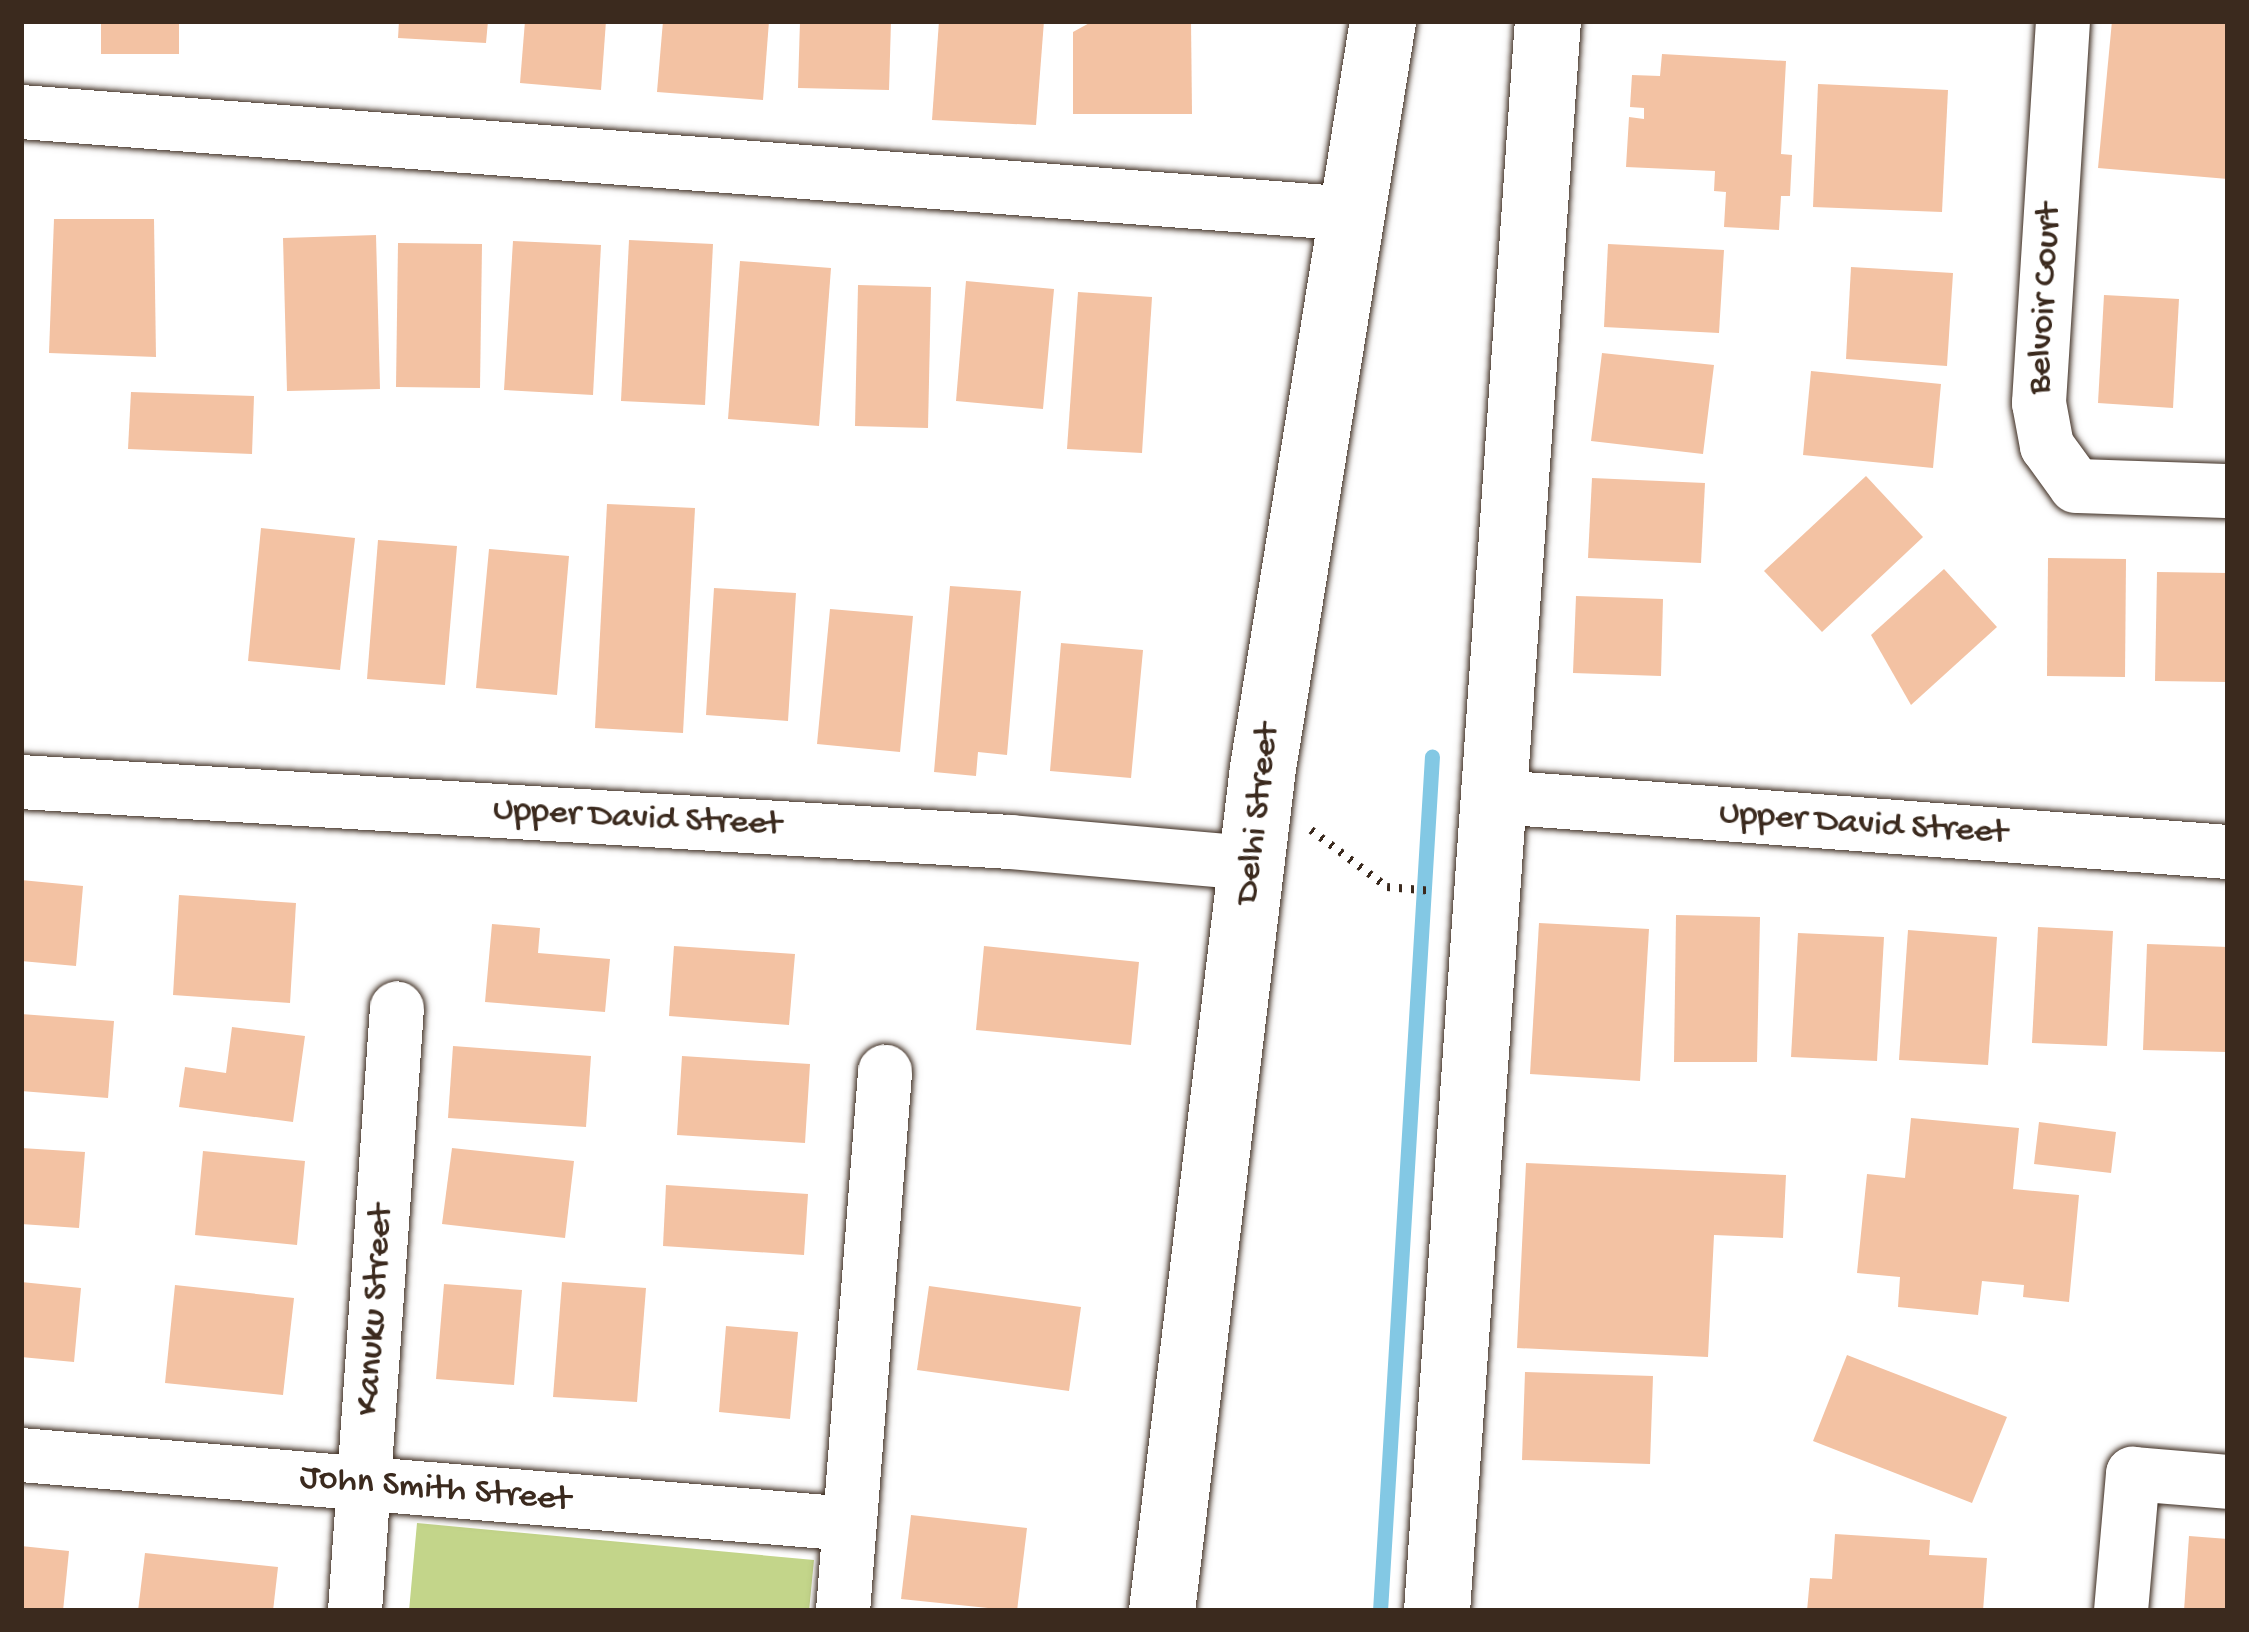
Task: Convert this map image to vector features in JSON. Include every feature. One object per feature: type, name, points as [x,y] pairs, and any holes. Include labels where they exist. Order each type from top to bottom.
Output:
[{"type":"street","name":"Delhi Street","points":[[1162,1611],[1255,842],[1383,21]]},
{"type":"street","points":[[1437,1611],[1498,797],[1548,21]]},
{"type":"street","name":"Belvoir Court","points":[[2063,21],[2038,403],[2047,446],[2076,486],[2228,491]]},
{"type":"street","points":[[21,112],[1352,214]]},
{"type":"street","name":"Upper David Street","points":[[21,782],[1010,842],[1255,842]]},
{"type":"street","name":"Upper David Street","points":[[1498,797],[2228,853]]},
{"type":"street","name":"Kanuku Street","points":[[355,1611],[397,1008]]},
{"type":"street","points":[[844,1611],[885,1072]]},
{"type":"street","name":"John Smith Street","points":[[21,1455],[849,1524]]},
{"type":"street","points":[[2121,1611],[2133,1474],[2228,1481]]},
{"type":"path","points":[[1255,842],[1306,826],[1388,887],[1490,897]]},
{"type":"green space","points":[[417,1523],[814,1560],[809,1611],[409,1611]]},
{"type":"building","points":[[101,21],[179,21],[179,54],[101,54]]},
{"type":"building","points":[[399,21],[488,21],[486,43],[398,38]]},
{"type":"building","points":[[525,21],[606,21],[601,90],[520,83]]},
{"type":"building","points":[[663,21],[769,21],[763,100],[657,92]]},
{"type":"building","points":[[800,21],[891,21],[889,90],[798,88]]},
{"type":"building","points":[[939,21],[1044,21],[1036,125],[932,120]]},
{"type":"building","points":[[1093,21],[1191,21],[1192,114],[1073,114],[1073,32]]},
{"type":"building","points":[[2112,21],[2228,24],[2228,179],[2098,168]]},
{"type":"building","points":[[1662,54],[1786,61],[1781,154],[1792,155],[1790,196],[1781,196],[1779,230],[1724,227],[1726,192],[1714,191],[1715,171],[1626,167],[1629,117],[1644,119],[1644,108],[1630,107],[1632,75],[1660,76]]},
{"type":"building","points":[[1818,84],[1948,90],[1942,212],[1813,207]]},
{"type":"building","points":[[54,219],[154,219],[156,357],[49,353]]},
{"type":"building","points":[[376,235],[380,389],[287,391],[283,238]]},
{"type":"building","points":[[629,240],[713,244],[705,405],[621,401]]},
{"type":"building","points":[[513,241],[601,245],[593,395],[504,390]]},
{"type":"building","points":[[398,243],[482,244],[480,388],[396,387]]},
{"type":"building","points":[[1608,244],[1724,250],[1719,333],[1604,327]]},
{"type":"building","points":[[740,261],[831,268],[819,426],[728,419]]},
{"type":"building","points":[[1851,267],[1953,273],[1947,366],[1846,359]]},
{"type":"building","points":[[966,281],[1054,289],[1043,409],[956,401]]},
{"type":"building","points":[[858,285],[931,287],[928,428],[855,426]]},
{"type":"building","points":[[1078,292],[1152,297],[1142,453],[1067,449]]},
{"type":"building","points":[[2104,295],[2179,299],[2173,408],[2098,403]]},
{"type":"building","points":[[1602,353],[1714,365],[1703,454],[1591,441]]},
{"type":"building","points":[[1811,371],[1941,384],[1933,468],[1803,455]]},
{"type":"building","points":[[131,392],[254,396],[252,454],[128,449]]},
{"type":"building","points":[[1866,476],[1923,537],[1822,632],[1764,571]]},
{"type":"building","points":[[1592,478],[1705,483],[1701,563],[1588,558]]},
{"type":"building","points":[[607,504],[695,508],[683,733],[595,728]]},
{"type":"building","points":[[261,528],[355,538],[340,670],[248,661]]},
{"type":"building","points":[[378,540],[457,546],[445,685],[367,679]]},
{"type":"building","points":[[489,549],[569,556],[557,695],[476,688]]},
{"type":"building","points":[[2048,558],[2126,559],[2125,677],[2047,676]]},
{"type":"building","points":[[1944,569],[1997,627],[1911,705],[1871,635]]},
{"type":"building","points":[[2157,572],[2228,573],[2228,682],[2155,681]]},
{"type":"building","points":[[950,586],[1021,591],[1007,755],[978,752],[976,776],[934,772]]},
{"type":"building","points":[[714,588],[796,593],[788,721],[706,715]]},
{"type":"building","points":[[1576,596],[1663,599],[1661,676],[1573,673]]},
{"type":"building","points":[[830,609],[913,616],[900,752],[817,744]]},
{"type":"building","points":[[1061,643],[1143,650],[1131,778],[1050,771]]},
{"type":"building","points":[[21,880],[83,886],[76,966],[21,961]]},
{"type":"building","points":[[179,895],[296,903],[290,1003],[173,995]]},
{"type":"building","points":[[1676,915],[1760,917],[1757,1062],[1674,1062]]},
{"type":"building","points":[[1539,923],[1649,929],[1640,1081],[1530,1074]]},
{"type":"building","points":[[492,924],[540,928],[538,953],[610,959],[605,1012],[485,1002]]},
{"type":"building","points":[[2038,927],[2113,931],[2107,1046],[2032,1043]]},
{"type":"building","points":[[1908,930],[1997,937],[1988,1065],[1899,1060]]},
{"type":"building","points":[[1798,933],[1884,937],[1877,1061],[1791,1057]]},
{"type":"building","points":[[2147,944],[2228,947],[2227,1052],[2143,1050]]},
{"type":"building","points":[[674,946],[795,954],[789,1025],[669,1016]]},
{"type":"building","points":[[984,946],[1139,962],[1131,1045],[976,1030]]},
{"type":"building","points":[[21,1014],[114,1021],[108,1098],[21,1091]]},
{"type":"building","points":[[232,1027],[305,1036],[293,1122],[179,1107],[185,1067],[226,1073]]},
{"type":"building","points":[[453,1046],[591,1056],[586,1127],[448,1118]]},
{"type":"building","points":[[682,1056],[810,1064],[805,1143],[677,1135]]},
{"type":"building","points":[[1911,1118],[2019,1128],[2013,1189],[2079,1195],[2069,1302],[2023,1297],[2024,1285],[1982,1281],[1978,1315],[1898,1307],[1900,1277],[1857,1273],[1867,1174],[1905,1178]]},
{"type":"building","points":[[2039,1122],[2116,1132],[2111,1173],[2034,1164]]},
{"type":"building","points":[[21,1148],[85,1152],[79,1228],[21,1224]]},
{"type":"building","points":[[452,1148],[574,1161],[565,1238],[442,1224]]},
{"type":"building","points":[[203,1151],[305,1161],[297,1245],[195,1235]]},
{"type":"building","points":[[1526,1163],[1786,1175],[1783,1238],[1714,1235],[1708,1357],[1517,1348]]},
{"type":"building","points":[[666,1185],[808,1194],[804,1255],[663,1246]]},
{"type":"building","points":[[21,1282],[81,1288],[74,1362],[21,1357]]},
{"type":"building","points":[[562,1282],[646,1288],[637,1402],[553,1397]]},
{"type":"building","points":[[444,1284],[522,1290],[514,1385],[436,1379]]},
{"type":"building","points":[[175,1285],[294,1298],[283,1395],[165,1383]]},
{"type":"building","points":[[929,1286],[1081,1307],[1069,1391],[917,1370]]},
{"type":"building","points":[[726,1326],[798,1332],[790,1419],[719,1412]]},
{"type":"building","points":[[1847,1355],[2007,1417],[1972,1503],[1813,1441]]},
{"type":"building","points":[[1525,1372],[1653,1376],[1650,1464],[1522,1460]]},
{"type":"building","points":[[911,1515],[1027,1528],[1017,1611],[901,1599]]},
{"type":"building","points":[[1835,1534],[1930,1540],[1929,1555],[1987,1558],[1983,1611],[1807,1611],[1810,1578],[1832,1579]]},
{"type":"building","points":[[2189,1536],[2228,1539],[2228,1611],[2184,1611]]},
{"type":"building","points":[[21,1546],[69,1551],[63,1611],[21,1611]]},
{"type":"building","points":[[145,1553],[278,1567],[273,1611],[138,1611]]},
{"type":"waterway","points":[[1380,1611],[1432,757]]}]
